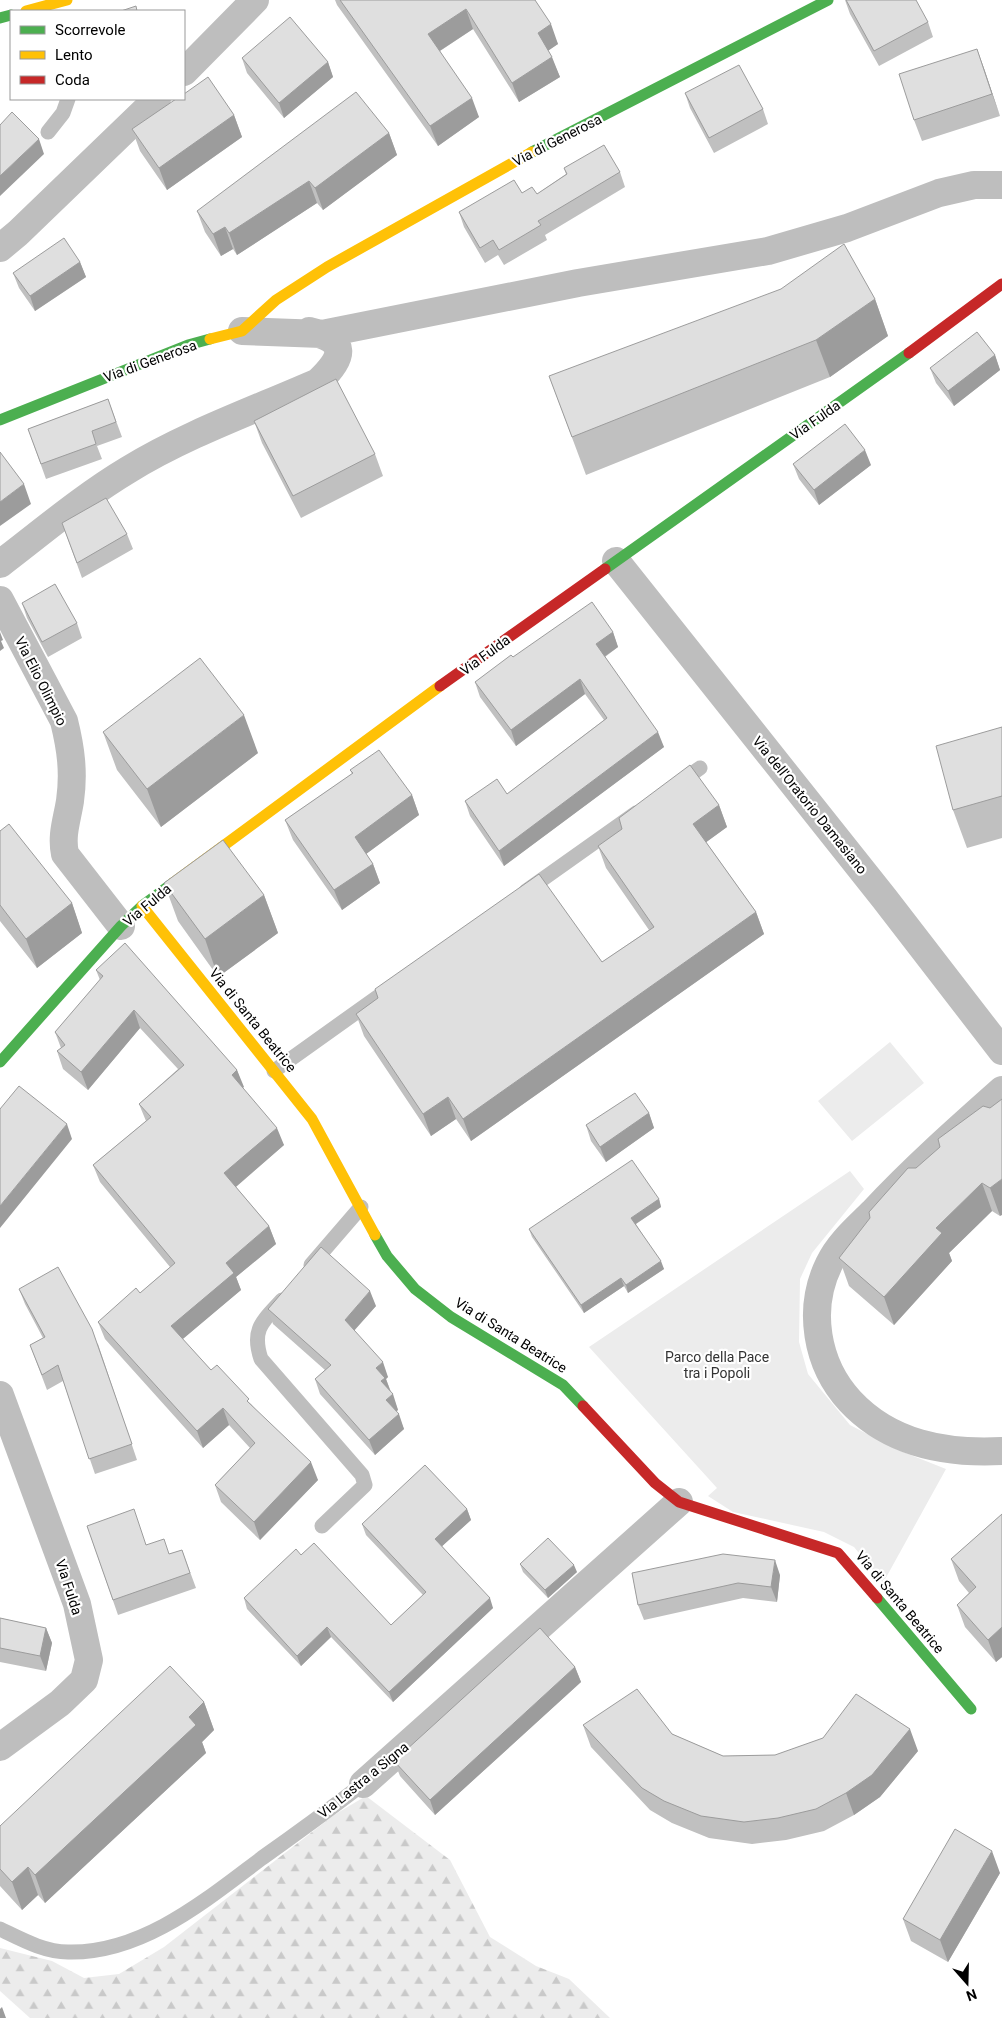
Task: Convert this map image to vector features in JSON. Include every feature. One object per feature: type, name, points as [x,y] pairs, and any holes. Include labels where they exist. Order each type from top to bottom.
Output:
[{"type":"street","points":[[34,10],[67,0]]},
{"type":"street","points":[[185,71],[255,0]]},
{"type":"street","name":"Via di Generosa","points":[[0,420],[188,345],[242,331],[291,290],[513,162],[828,0]]},
{"type":"street","points":[[0,248],[18,233],[156,100]]},
{"type":"street","points":[[242,331],[322,334],[578,283],[768,250],[846,228],[947,190],[974,185],[1002,186]]},
{"type":"street","name":"Via Fulda","points":[[0,1062],[121,926],[142,906],[421,700],[922,344],[1002,284]]},
{"type":"street","points":[[0,564],[95,492],[129,469],[163,450],[318,382],[327,374],[338,356],[338,348],[334,340],[322,334],[293,327],[283,318],[281,304],[291,290]]},
{"type":"street","name":"Via dell'Oratorio Damasiano","points":[[616,561],[884,898],[1002,1051]]},
{"type":"street","name":"Via Elio Olimpio","points":[[0,600],[64,722],[69,741],[73,764],[70,801],[62,840],[65,854],[121,926]]},
{"type":"street","name":"Via di Santa Beatrice","points":[[142,906],[312,1119],[387,1256],[415,1288],[451,1317],[563,1385],[655,1482],[679,1502],[838,1552],[971,1709]]},
{"type":"street","points":[[1002,1090],[888,1195],[843,1242],[824,1277],[817,1315],[818,1337],[830,1375],[840,1390],[872,1420],[901,1438],[920,1445],[952,1450],[1002,1451]]},
{"type":"street","name":"Via Fulda","points":[[0,1395],[77,1604],[89,1660],[84,1680],[78,1686],[60,1703],[0,1747]]},
{"type":"street","name":"Via Lastra a Signa","points":[[363,1784],[679,1502]]},
{"type":"lane","points":[[48,132],[63,113],[68,100]]},
{"type":"lane","points":[[668,791],[700,768]]},
{"type":"lane","points":[[515,899],[652,802]]},
{"type":"lane","points":[[274,1071],[402,980]]},
{"type":"lane","points":[[304,1274],[361,1207]]},
{"type":"lane","points":[[291,1288],[260,1325],[256,1337],[261,1359],[362,1475],[365,1485],[322,1526]]},
{"type":"lane","name":"Via Lastra a Signa","points":[[0,1929],[42,1948],[65,1952],[85,1952],[124,1944],[160,1928],[204,1902],[363,1784]]},
{"type":"green space","points":[[890,1042],[924,1083],[852,1141],[818,1101]]},
{"type":"green space","name":"Parco della Pace tra i Popoli","points":[[850,1171],[864,1189],[812,1253],[800,1279],[799,1342],[808,1374],[850,1425],[898,1450],[946,1469],[883,1583],[854,1547],[824,1532],[733,1512],[708,1496],[717,1488],[589,1347]]},
{"type":"green space","points":[[366,1796],[450,1860],[490,1937],[536,1966],[569,1979],[610,2018],[30,2018],[0,1991],[0,1948],[52,1961],[84,1978],[119,1974],[164,1947],[334,1815]]},
{"type":"building","points":[[340,0],[535,0],[551,24],[538,33],[552,57],[512,83],[466,9],[428,34],[472,98],[430,126]]},
{"type":"building","points":[[846,0],[916,0],[928,22],[874,51]]},
{"type":"building","points":[[136,6],[137,10],[124,10]]},
{"type":"building","points":[[290,17],[328,62],[279,103],[242,58]]},
{"type":"building","points":[[977,49],[992,94],[914,120],[899,74]]},
{"type":"building","points":[[739,65],[763,109],[709,138],[685,93]]},
{"type":"building","points":[[208,77],[234,115],[159,168],[132,129],[175,100],[185,100],[185,93]]},
{"type":"building","points":[[356,92],[389,133],[315,188],[309,181],[229,233],[225,227],[213,234],[197,211]]},
{"type":"building","points":[[12,112],[39,139],[0,176],[0,125]]},
{"type":"building","points":[[604,145],[620,172],[538,221],[541,225],[499,250],[493,240],[480,248],[459,212],[514,180],[522,193],[532,187],[537,194],[567,174],[564,168]]},
{"type":"building","points":[[64,238],[80,262],[30,296],[13,273]]},
{"type":"building","points":[[844,244],[875,299],[816,340],[572,437],[549,376],[781,289]]},
{"type":"building","points":[[977,332],[995,355],[948,391],[930,368]]},
{"type":"building","points":[[336,379],[375,454],[293,496],[254,421]]},
{"type":"building","points":[[108,399],[116,422],[92,431],[96,444],[41,464],[28,429]]},
{"type":"building","points":[[845,424],[865,450],[814,490],[793,464]]},
{"type":"building","points":[[0,452],[24,484],[0,502]]},
{"type":"building","points":[[106,498],[127,534],[77,563],[62,523]]},
{"type":"building","points":[[55,584],[77,623],[42,642],[22,603]]},
{"type":"building","points":[[592,602],[613,632],[596,644],[658,732],[499,851],[465,801],[497,779],[507,794],[607,718],[580,679],[511,730],[475,682],[511,655],[513,657]]},
{"type":"building","points":[[200,658],[244,715],[147,789],[103,732]]},
{"type":"building","points":[[1002,727],[1002,796],[953,810],[936,746]]},
{"type":"building","points":[[379,750],[412,795],[355,837],[373,864],[334,890],[285,820],[353,773],[350,770]]},
{"type":"building","points":[[690,765],[719,805],[693,824],[756,912],[463,1119],[448,1097],[423,1114],[356,1014],[378,998],[375,989],[539,874],[602,962],[654,927],[598,846],[622,829],[619,818]]},
{"type":"building","points":[[9,824],[72,903],[26,939],[0,905],[0,831]]},
{"type":"building","points":[[223,840],[264,895],[205,939],[164,883]]},
{"type":"building","points":[[125,943],[237,1070],[232,1075],[277,1128],[224,1173],[269,1226],[226,1263],[234,1273],[171,1326],[211,1370],[217,1365],[249,1399],[247,1401],[311,1462],[254,1522],[215,1485],[255,1443],[223,1408],[197,1431],[98,1322],[136,1288],[140,1293],[175,1263],[93,1165],[151,1117],[139,1104],[184,1065],[134,1010],[81,1072],[57,1051],[65,1045],[55,1032],[103,976],[96,970]]},
{"type":"building","points":[[19,1086],[67,1124],[0,1206],[0,1109]]},
{"type":"building","points":[[635,1093],[649,1113],[600,1147],[586,1125]]},
{"type":"building","points":[[1002,1099],[1002,1179],[990,1188],[982,1183],[936,1228],[942,1233],[884,1297],[839,1258],[870,1218],[869,1212],[908,1168],[916,1168],[940,1147],[938,1139],[983,1106],[990,1108]]},
{"type":"building","points":[[632,1160],[659,1199],[631,1218],[661,1261],[626,1285],[621,1278],[581,1305],[529,1229]]},
{"type":"building","points":[[321,1247],[370,1291],[345,1320],[383,1362],[376,1368],[385,1378],[381,1381],[393,1394],[386,1400],[399,1414],[369,1440],[315,1379],[331,1365],[268,1309]]},
{"type":"building","points":[[58,1267],[92,1329],[132,1444],[89,1459],[58,1365],[42,1375],[30,1345],[45,1337],[19,1289]]},
{"type":"building","points":[[425,1465],[467,1509],[435,1539],[490,1598],[389,1692],[327,1627],[297,1656],[244,1598],[296,1549],[301,1555],[314,1543],[391,1625],[426,1592],[362,1524]]},
{"type":"building","points":[[134,1509],[146,1545],[164,1539],[169,1554],[182,1550],[190,1573],[113,1600],[87,1526]]},
{"type":"building","points":[[1002,1514],[1002,1627],[988,1640],[957,1605],[976,1587],[951,1559]]},
{"type":"building","points":[[548,1538],[574,1565],[545,1590],[520,1564]]},
{"type":"building","points":[[723,1554],[775,1560],[771,1587],[738,1583],[638,1605],[632,1573]]},
{"type":"building","points":[[0,1618],[46,1628],[40,1656],[0,1648]]},
{"type":"building","points":[[540,1628],[575,1667],[430,1800],[394,1761]]},
{"type":"building","points":[[170,1666],[204,1702],[189,1717],[196,1725],[35,1875],[28,1867],[12,1882],[0,1869],[0,1826]]},
{"type":"building","points":[[637,1689],[672,1734],[723,1756],[775,1755],[823,1738],[856,1694],[910,1729],[872,1775],[846,1793],[816,1809],[778,1818],[744,1822],[701,1816],[664,1801],[642,1788],[583,1725]]},
{"type":"building","points":[[955,1829],[992,1851],[940,1940],[903,1919]]},
{"type":"traffic: fast","points":[[532,152],[828,0]]},
{"type":"traffic: fast","points":[[0,18],[10,15]]},
{"type":"traffic: fast","points":[[0,420],[188,345],[210,339]]},
{"type":"traffic: fast","points":[[605,569],[909,353]]},
{"type":"traffic: fast","points":[[0,1062],[121,926],[142,906],[173,883]]},
{"type":"traffic: fast","points":[[375,1235],[387,1256],[415,1289],[451,1317],[563,1385],[583,1406]]},
{"type":"traffic: fast","points":[[877,1598],[971,1709]]},
{"type":"traffic: slow","points":[[30,10],[67,0]]},
{"type":"traffic: slow","points":[[210,339],[242,331],[276,300],[327,267],[532,152]]},
{"type":"traffic: slow","points":[[173,883],[440,686]]},
{"type":"traffic: slow","points":[[142,906],[312,1119],[375,1235]]},
{"type":"traffic: jam","points":[[909,353],[1002,284]]},
{"type":"traffic: jam","points":[[440,686],[605,569]]},
{"type":"traffic: jam","points":[[583,1406],[655,1483],[679,1502],[838,1553],[877,1598]]}]
